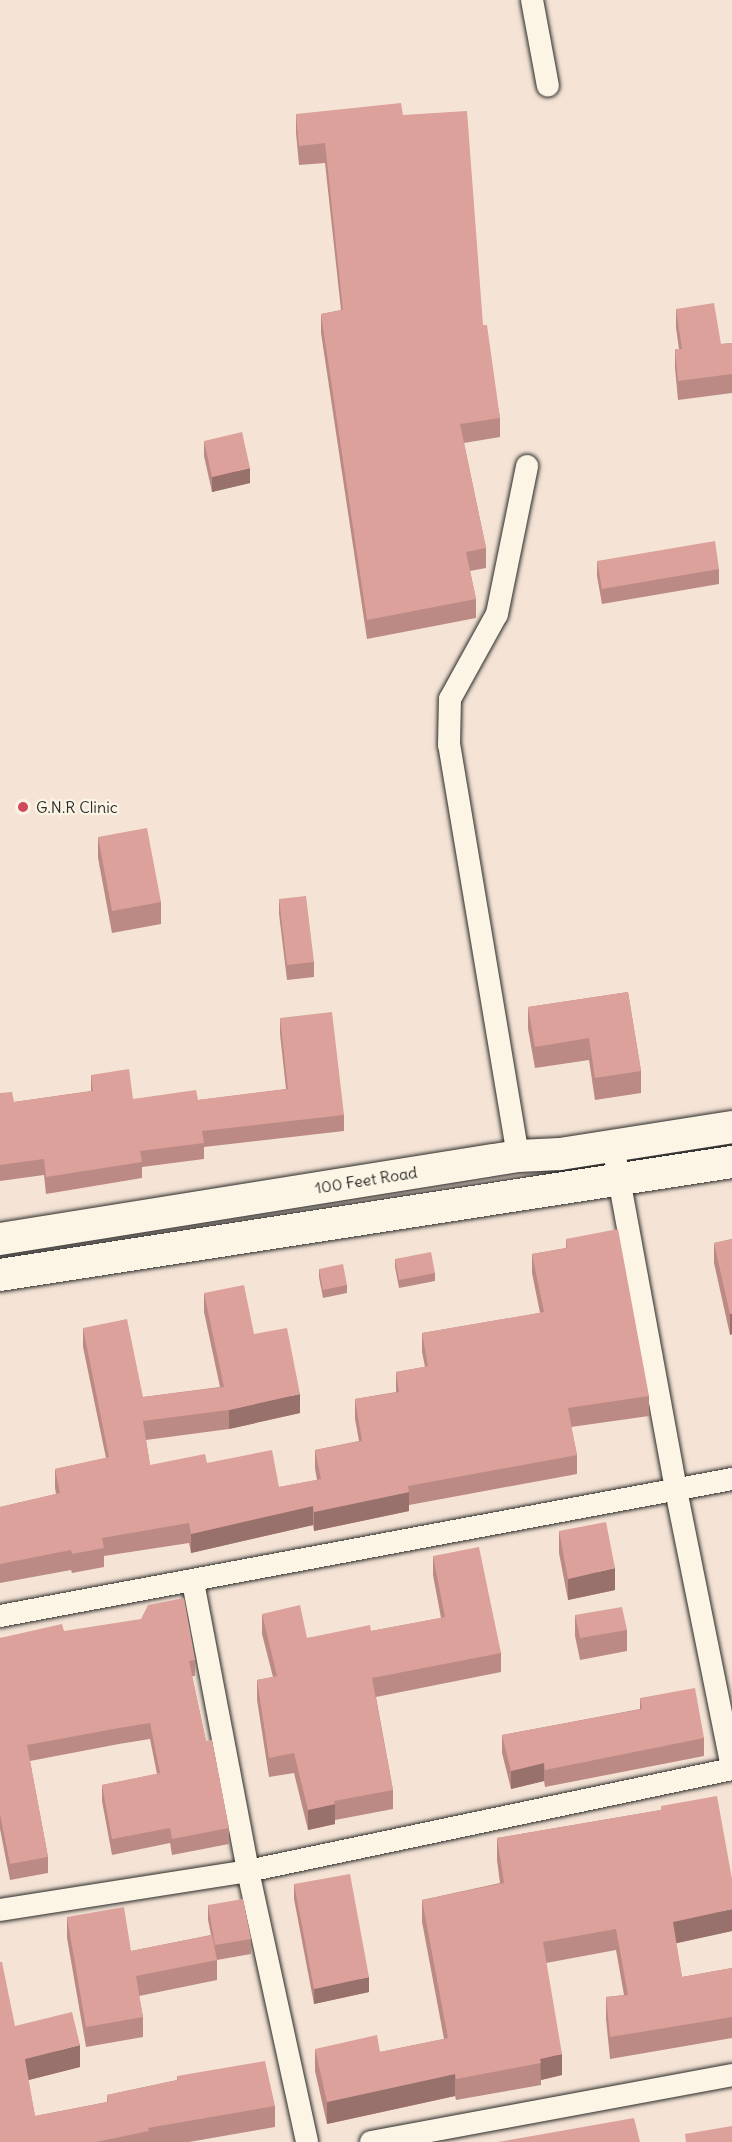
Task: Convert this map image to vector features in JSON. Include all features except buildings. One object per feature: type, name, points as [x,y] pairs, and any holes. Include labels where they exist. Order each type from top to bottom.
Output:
[{"type":"street","points":[[532,0],[548,86]]},
{"type":"street","points":[[518,1156],[449,745],[450,699],[497,614],[527,466]]},
{"type":"street","name":"100 Feet Road","points":[[0,1239],[518,1156],[613,1146],[732,1127]]},
{"type":"street","points":[[0,1910],[248,1871],[732,1768],[676,1490],[613,1146]]},
{"type":"street","points":[[0,1275],[732,1162]]},
{"type":"street","points":[[0,1616],[193,1582],[732,1479]]},
{"type":"street","points":[[193,1582],[248,1871],[308,2142]]},
{"type":"street","points":[[371,2142],[732,2075]]},
{"type":"place","name":"G.N.R Clinic","points":[[23,807]]}]
